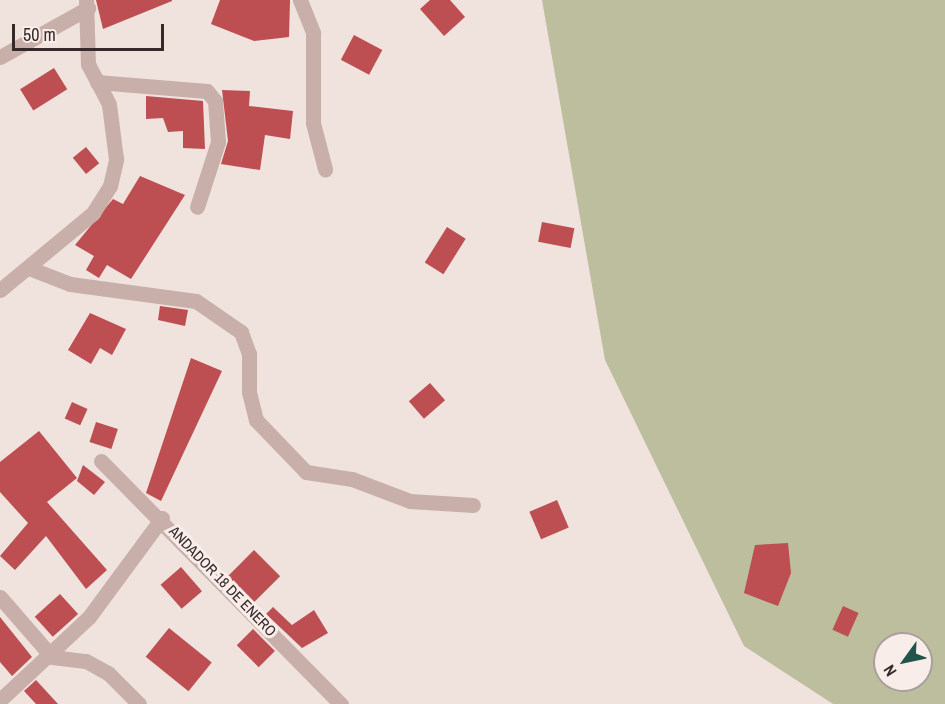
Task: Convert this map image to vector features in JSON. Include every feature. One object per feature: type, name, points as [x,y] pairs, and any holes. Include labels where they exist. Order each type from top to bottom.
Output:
[{"type":"street","points":[[300,0],[313,33],[313,123],[325,169]]},
{"type":"street","points":[[0,57],[87,4]]},
{"type":"street","points":[[0,290],[93,213],[110,186],[116,159],[109,104],[88,64],[87,4]]},
{"type":"street","points":[[97,82],[207,91],[215,101],[218,142],[197,207]]},
{"type":"street","points":[[28,268],[69,284],[196,301],[241,332],[249,354],[249,392],[256,420],[306,472],[352,479],[410,501],[473,505]]},
{"type":"street","name":"ANDADOR 18 DE ENERO","points":[[101,461],[162,519],[341,704]]},
{"type":"street","points":[[0,700],[52,657],[89,617],[162,519]]},
{"type":"street","points":[[0,597],[52,657],[86,661],[108,673],[139,704]]},
{"type":"green space","points":[[542,0],[945,0],[945,704],[833,704],[744,646],[605,360]]},
{"type":"building","points":[[96,0],[172,0],[172,1],[103,29]]},
{"type":"building","points":[[220,0],[290,0],[289,37],[254,41],[211,24]]},
{"type":"building","points":[[430,0],[450,0],[465,17],[444,36],[420,9]]},
{"type":"building","points":[[354,35],[382,50],[369,75],[341,60]]},
{"type":"building","points":[[54,68],[67,89],[33,110],[20,89]]},
{"type":"building","points":[[222,90],[250,91],[249,106],[293,111],[290,139],[265,135],[260,170],[221,164],[228,141]]},
{"type":"building","points":[[146,96],[203,101],[205,149],[183,148],[183,131],[168,132],[163,118],[146,119]]},
{"type":"building","points":[[86,147],[99,163],[86,174],[73,158]]},
{"type":"building","points":[[140,176],[185,195],[131,279],[107,265],[99,278],[86,270],[94,256],[75,245],[113,199],[123,204]]},
{"type":"building","points":[[542,222],[574,228],[571,248],[538,242]]},
{"type":"building","points":[[447,227],[466,239],[443,274],[425,263]]},
{"type":"building","points":[[160,306],[188,310],[185,326],[158,320]]},
{"type":"building","points":[[90,313],[126,329],[112,355],[100,348],[91,364],[68,350]]},
{"type":"building","points":[[191,358],[222,371],[161,501],[146,493]]},
{"type":"building","points":[[430,383],[445,400],[424,419],[409,401]]},
{"type":"building","points":[[72,402],[88,409],[80,425],[65,418]]},
{"type":"building","points":[[96,422],[118,429],[111,449],[90,442]]},
{"type":"building","points":[[39,431],[77,478],[47,502],[107,570],[86,589],[46,536],[15,570],[0,556],[28,523],[0,492],[0,462]]},
{"type":"building","points":[[83,465],[105,482],[94,495],[77,481]]},
{"type":"building","points":[[557,500],[569,528],[541,539],[529,512]]},
{"type":"building","points":[[788,543],[791,573],[778,606],[744,593],[755,545]]},
{"type":"building","points":[[254,550],[280,576],[254,602],[228,576]]},
{"type":"building","points":[[181,567],[202,591],[182,609],[161,585]]},
{"type":"building","points":[[60,594],[78,614],[53,637],[35,617]]},
{"type":"building","points":[[843,606],[859,613],[848,637],[832,630]]},
{"type":"building","points":[[273,607],[292,625],[314,610],[328,633],[302,648],[266,614]]},
{"type":"building","points":[[0,617],[32,657],[12,676],[0,662]]},
{"type":"building","points":[[169,628],[212,663],[188,691],[146,657]]},
{"type":"building","points":[[253,629],[275,651],[259,667],[237,645]]},
{"type":"building","points":[[36,680],[58,704],[36,704],[24,691]]}]
